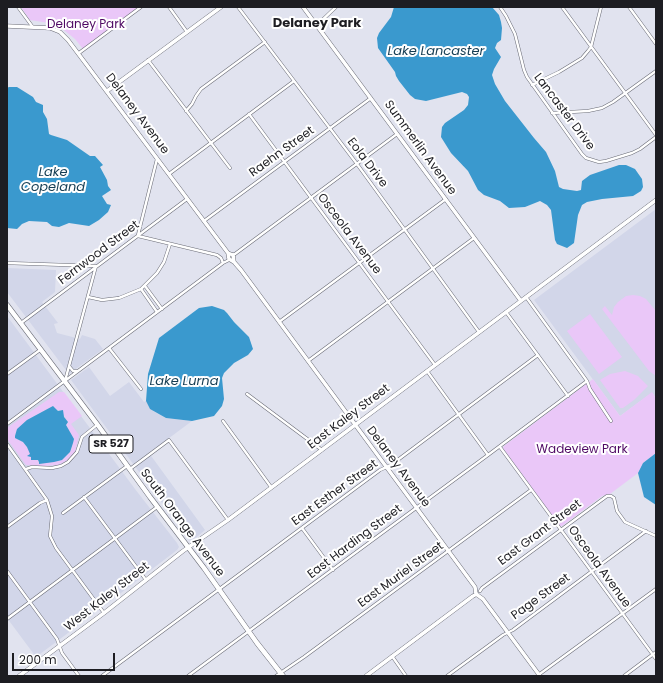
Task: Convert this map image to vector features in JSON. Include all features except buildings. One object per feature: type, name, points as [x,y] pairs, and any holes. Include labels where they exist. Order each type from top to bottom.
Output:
[{"type":"main road","name":"South Orange Avenue","points":[[7,305],[97,424],[282,675]]},
{"type":"street","points":[[18,7],[32,26]]},
{"type":"street","points":[[79,53],[141,7]]},
{"type":"street","points":[[169,7],[187,32]]},
{"type":"street","points":[[107,91],[221,7]]},
{"type":"street","name":"Eola Drive","points":[[238,7],[357,164],[405,229],[432,270],[479,332]]},
{"type":"street","name":"Summerlin Avenue","points":[[303,7],[521,301]]},
{"type":"street","points":[[317,25],[336,7]]},
{"type":"street","name":"Lancaster Drive","points":[[500,7],[513,30],[518,43],[524,70],[532,85],[586,158],[606,161],[632,153],[640,149],[656,136]]},
{"type":"street","points":[[562,7],[656,136]]},
{"type":"street","points":[[532,85],[568,67],[582,58],[591,46],[601,7]]},
{"type":"street","points":[[629,7],[656,44]]},
{"type":"street","name":"Delaney Avenue","points":[[7,26],[46,27],[57,31],[66,38],[79,53],[170,174],[539,676]]},
{"type":"street","points":[[186,111],[201,89],[265,42]]},
{"type":"street","points":[[148,60],[230,168]]},
{"type":"street","points":[[552,112],[596,110],[613,102],[656,71]]},
{"type":"street","points":[[170,174],[294,81]]},
{"type":"street","name":"Raehn Street","points":[[204,221],[371,98]]},
{"type":"street","name":"Osceola Avenue","points":[[249,114],[435,365]]},
{"type":"street","points":[[7,424],[398,134]]},
{"type":"street","points":[[157,158],[138,236],[217,255],[221,258],[223,263]]},
{"type":"street","name":"Fernwood Street","points":[[21,323],[188,199]]},
{"type":"street","points":[[279,322],[446,199]]},
{"type":"street","points":[[611,421],[590,389],[587,381],[526,297],[656,200]]},
{"type":"street","points":[[308,362],[474,238]]},
{"type":"street","points":[[88,297],[102,300],[119,298],[145,286],[157,273],[164,262],[170,244]]},
{"type":"street","points":[[7,263],[96,266],[64,381]]},
{"type":"street","points":[[145,286],[162,309]]},
{"type":"street","points":[[140,289],[157,312]]},
{"type":"street","name":"East Kaley Street","points":[[188,548],[228,520],[526,297]]},
{"type":"street","points":[[506,312],[568,396]]},
{"type":"street","points":[[109,348],[141,389]]},
{"type":"street","points":[[7,374],[41,349]]},
{"type":"street","name":"East Esther Street","points":[[102,676],[538,354]]},
{"type":"street","points":[[69,366],[73,371],[78,371]]},
{"type":"street","points":[[427,371],[488,455]]},
{"type":"street","name":"East Harding Street","points":[[188,676],[500,447],[587,381]]},
{"type":"street","points":[[247,394],[322,450]]},
{"type":"street","points":[[223,421],[271,487]]},
{"type":"street","points":[[26,469],[32,467],[52,468],[65,464],[75,456],[84,435],[97,424]]},
{"type":"street","points":[[63,513],[84,497],[169,440],[228,520]]},
{"type":"street","points":[[7,444],[47,500],[52,516],[50,536],[56,548],[104,613]]},
{"type":"street","name":"Osceola Avenue","points":[[500,447],[656,659]]},
{"type":"street","name":"East Muriel Street","points":[[276,676],[282,675],[531,490]]},
{"type":"street","name":"East Grant Street","points":[[366,676],[604,498],[611,496],[615,500],[617,511],[628,524],[646,531]]},
{"type":"street","points":[[84,497],[146,580]]},
{"type":"street","points":[[7,527],[40,503],[47,500]]},
{"type":"street","points":[[7,619],[157,507]]},
{"type":"street","points":[[302,528],[333,570]]},
{"type":"street","points":[[646,531],[656,536]]},
{"type":"street","name":"Page Street","points":[[447,676],[646,531]]},
{"type":"street","name":"West Kaley Street","points":[[19,676],[188,548]]},
{"type":"street","points":[[7,571],[57,639],[62,652],[79,676]]},
{"type":"street","points":[[539,676],[656,589]]},
{"type":"street","points":[[624,676],[656,652]]},
{"type":"street","points":[[392,656],[406,676]]},
{"type":"shaded area","points":[[656,209],[656,398],[652,393],[620,416],[534,300]]},
{"type":"shaded area","points":[[7,268],[56,270],[55,292],[42,302],[58,323],[54,324],[57,333],[80,339],[82,335],[95,339],[103,349],[69,374],[7,292]]},
{"type":"shaded area","points":[[7,316],[179,547],[36,657],[7,618]]},
{"type":"shaded area","points":[[89,367],[110,396],[129,382],[144,402],[146,401],[150,409],[166,418],[192,421],[149,453],[205,530],[191,542],[71,380]]},
{"type":"green space","name":"Delaney Park","points":[[21,7],[139,7],[83,49],[75,39],[60,27],[49,23],[30,20]]},
{"type":"green space","points":[[633,295],[646,299],[656,311],[656,376],[649,371],[602,309],[605,306],[612,315],[614,307],[618,302],[626,296]]},
{"type":"green space","points":[[590,314],[622,357],[599,374],[567,331]]},
{"type":"green space","points":[[625,371],[638,376],[648,386],[634,400],[623,408],[620,408],[600,380],[610,374]]},
{"type":"green space","name":"Wadeview Park","points":[[593,379],[620,416],[652,392],[656,398],[656,453],[643,463],[638,473],[610,494],[602,496],[560,526],[503,448]]},
{"type":"green space","points":[[59,392],[64,392],[82,416],[71,424],[79,435],[75,452],[66,461],[58,465],[26,465],[7,439],[7,428]],"holes":[[[53,406],[55,409],[61,411],[68,422],[66,425],[74,439],[72,447],[70,452],[62,460],[39,464],[38,460],[31,460],[31,457],[28,456],[30,454],[29,450],[23,442],[15,438],[16,431],[27,420]]]},
{"type":"water","name":"Lake Lancaster","points":[[394,7],[492,7],[499,15],[502,28],[501,40],[497,43],[495,48],[501,57],[492,75],[495,84],[505,101],[546,152],[555,171],[559,187],[577,191],[581,190],[582,181],[590,175],[619,165],[626,165],[635,169],[642,179],[643,187],[641,191],[633,196],[602,199],[587,202],[582,205],[578,215],[574,243],[567,248],[557,244],[555,240],[551,210],[547,205],[540,201],[525,207],[509,208],[500,201],[484,195],[478,190],[468,171],[451,153],[441,137],[442,127],[445,123],[464,110],[468,105],[469,97],[467,94],[462,92],[426,101],[415,99],[399,81],[395,72],[378,48],[377,38],[391,17]]},
{"type":"water","name":"Lake Copeland","points":[[17,87],[33,97],[36,102],[43,105],[43,112],[47,119],[49,134],[67,140],[90,156],[95,156],[103,165],[100,167],[111,190],[102,196],[107,204],[111,205],[108,212],[99,220],[89,226],[69,223],[59,227],[52,226],[47,222],[29,221],[22,224],[17,229],[7,228],[7,88]]},
{"type":"water","name":"Lake Lurna","points":[[212,306],[224,310],[227,313],[249,337],[253,349],[248,355],[234,363],[224,373],[222,378],[224,399],[222,406],[214,416],[192,421],[166,418],[150,409],[146,401],[148,374],[159,338],[199,308]]},
{"type":"water","points":[[53,406],[58,411],[63,410],[64,417],[68,422],[66,425],[74,439],[70,452],[62,460],[39,464],[38,460],[31,460],[31,457],[27,456],[30,454],[27,447],[23,442],[15,438],[15,436],[17,429],[27,420]]},
{"type":"water","points":[[656,453],[656,505],[644,497],[638,473],[643,463]]},
{"type":"district","name":"Delaney Park","points":[[317,24]]}]
